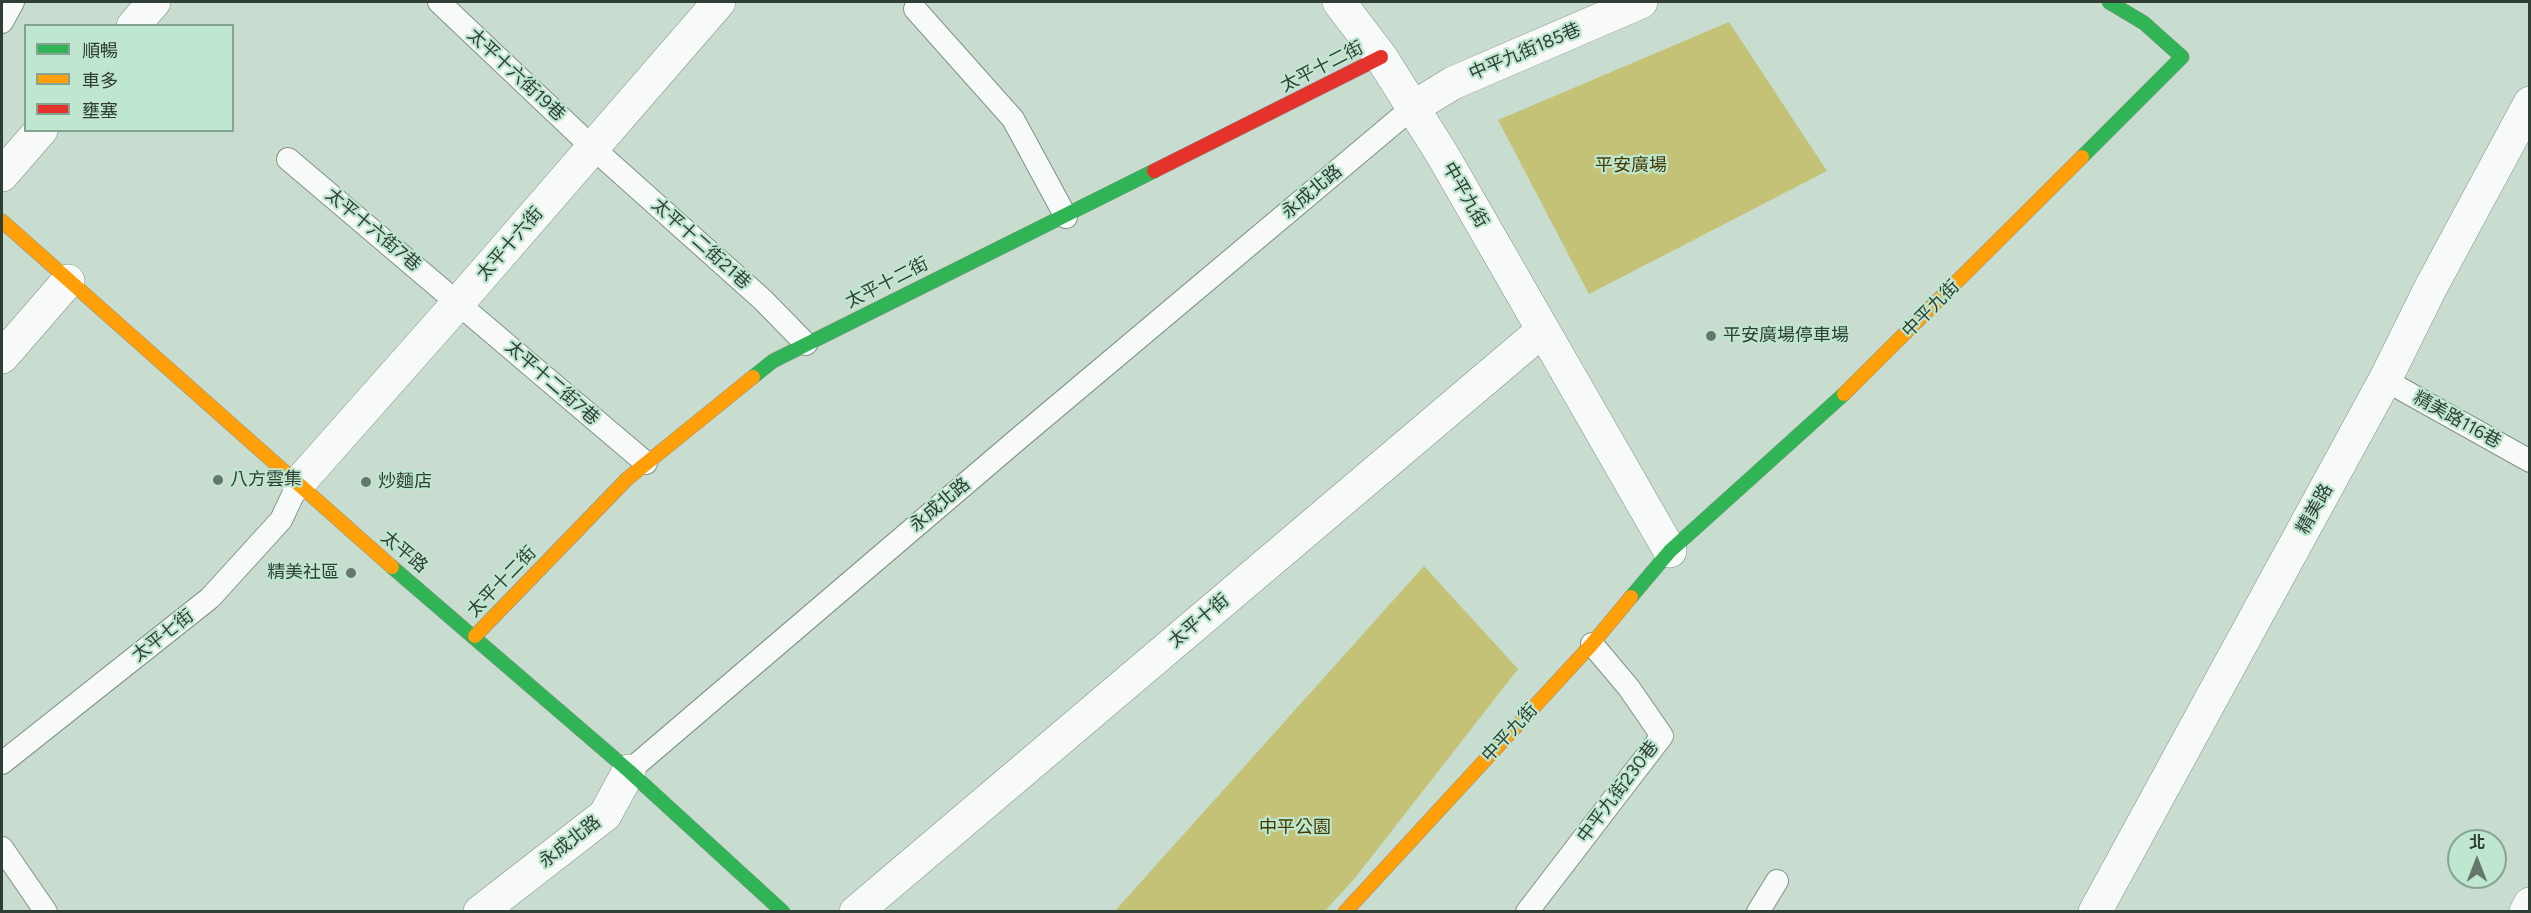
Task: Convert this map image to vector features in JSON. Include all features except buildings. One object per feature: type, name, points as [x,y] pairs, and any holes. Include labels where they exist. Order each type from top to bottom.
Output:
[{"type":"street","points":[[135,24],[154,2]]},
{"type":"street","name":"太平十六街","points":[[298,484],[719,2]]},
{"type":"street","name":"中平九街","points":[[1339,2],[1381,57],[1442,154],[1670,551]]},
{"type":"street","name":"中平九街185巷","points":[[1412,108],[1453,82],[1641,2]]},
{"type":"street","name":"中平九街","points":[[1345,912],[1592,644],[1670,551],[1862,379],[2182,57],[2144,23],[2109,2]]},
{"type":"street","name":"太平十二街","points":[[475,636],[627,479],[773,362],[1381,57]]},
{"type":"street","name":"精美路","points":[[2095,912],[2385,380],[2431,287],[2529,104]]},
{"type":"street","points":[[2,175],[38,132]]},
{"type":"street","name":"太平路","points":[[2,221],[372,550],[475,636],[629,771],[783,912]]},
{"type":"street","points":[[2,357],[68,281]]},
{"type":"street","name":"太平十街","points":[[856,912],[1543,330]]},
{"type":"street","name":"永成北路","points":[[480,912],[605,815],[629,771]]},
{"type":"street","points":[[2526,912],[2529,904]]},
{"type":"lane","points":[[2,22],[13,2]]},
{"type":"lane","name":"太平十六街19巷","points":[[439,2],[593,148]]},
{"type":"lane","points":[[915,9],[1013,118],[1066,217]]},
{"type":"lane","name":"永成北路","points":[[629,771],[1018,439],[1412,108]]},
{"type":"lane","name":"太平十二街21巷","points":[[593,148],[764,300],[806,344]]},
{"type":"lane","name":"太平十六街7巷","points":[[288,159],[459,302]]},
{"type":"lane","name":"太平十二街7巷","points":[[459,302],[646,463]]},
{"type":"lane","name":"精美路116巷","points":[[2385,380],[2529,461]]},
{"type":"lane","name":"太平七街","points":[[2,763],[210,598],[281,520],[298,484]]},
{"type":"lane","name":"中平九街230巷","points":[[1527,912],[1662,736],[1629,688],[1592,644]]},
{"type":"lane","points":[[2,848],[46,912]]},
{"type":"lane","points":[[1758,912],[1777,880]]},
{"type":"green space","name":"平安廣場","points":[[1729,22],[1827,171],[1589,294],[1498,120]]},
{"type":"green space","name":"中平公園","points":[[1424,566],[1518,669],[1355,878],[1325,911],[1114,912]]},
{"type":"traffic: fast","points":[[2082,157],[2182,57],[2144,23],[2109,2]]},
{"type":"traffic: fast","points":[[753,377],[773,361],[1154,171]]},
{"type":"traffic: fast","points":[[1631,597],[1670,551],[1844,394]]},
{"type":"traffic: fast","points":[[392,567],[629,771],[783,912]]},
{"type":"traffic: slow","points":[[1844,394],[2082,157]]},
{"type":"traffic: slow","points":[[2,221],[392,567]]},
{"type":"traffic: slow","points":[[475,636],[627,479],[753,377]]},
{"type":"traffic: slow","points":[[1345,912],[1592,644],[1631,597]]},
{"type":"traffic: jam","points":[[1154,171],[1381,57]]},
{"type":"place","name":"平安廣場停車場","points":[[1711,336]]},
{"type":"place","name":"八方雲集","points":[[218,480]]},
{"type":"place","name":"炒麵店","points":[[366,482]]},
{"type":"place","name":"精美社區","points":[[351,573]]}]
